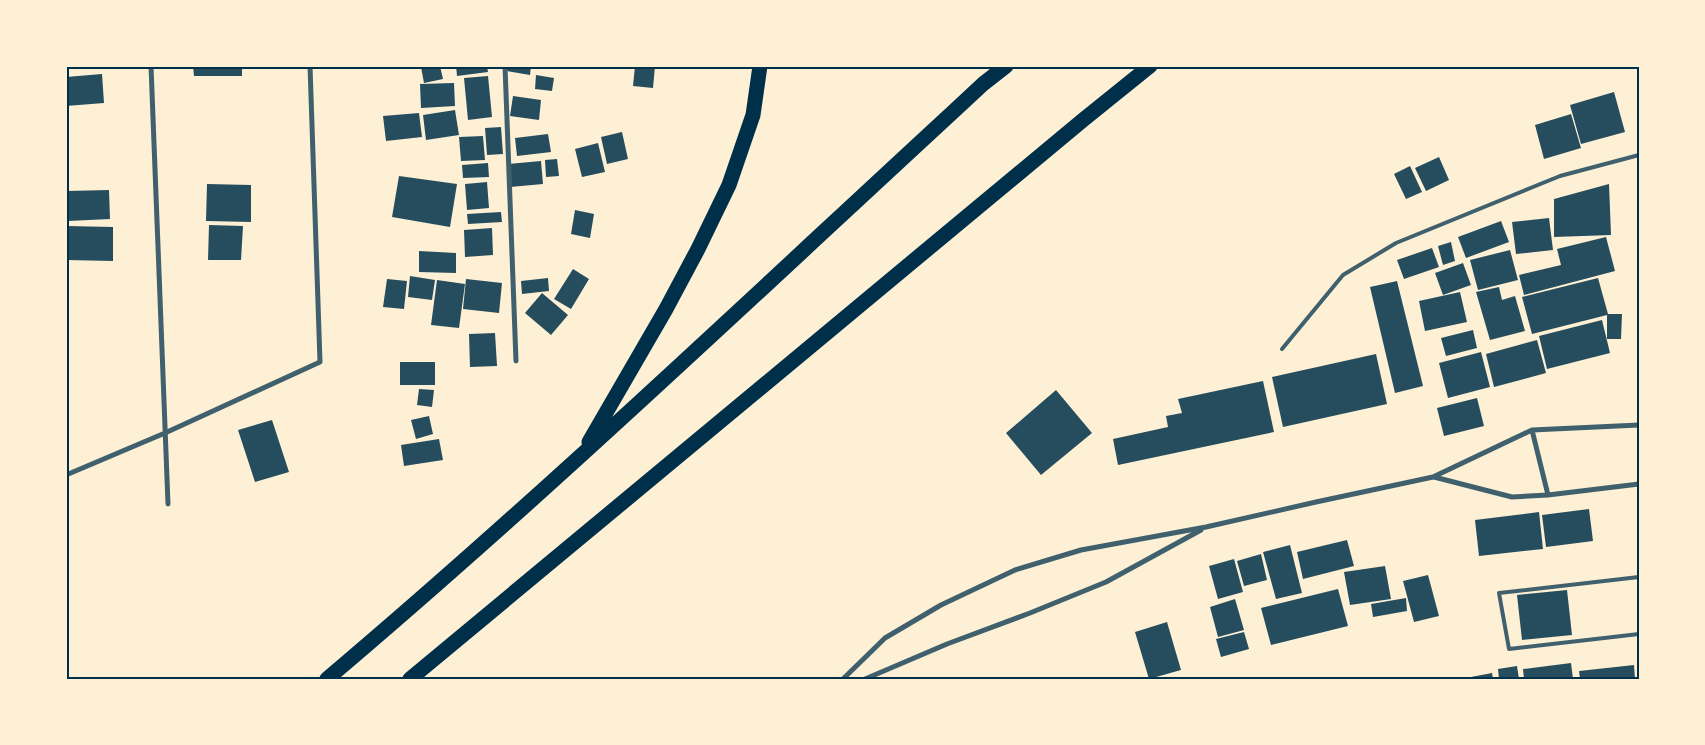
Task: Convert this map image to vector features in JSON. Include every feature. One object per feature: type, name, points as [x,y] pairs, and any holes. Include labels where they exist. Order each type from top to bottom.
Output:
[{"type":"highway","points":[[576,460],[670,301],[729,185],[753,115],[760,66]]},
{"type":"highway","points":[[327,679],[422,599],[576,460],[983,84],[1006,66]]},
{"type":"highway","points":[[410,679],[1150,66]]},
{"type":"street","points":[[151,66],[168,504]]},
{"type":"street","points":[[66,475],[165,433],[320,362],[310,66]]},
{"type":"street","points":[[505,66],[516,362]]},
{"type":"street","points":[[843,679],[885,638],[941,605],[1015,570],[1081,550],[1206,527],[1433,477],[1532,430],[1639,424]]},
{"type":"street","points":[[1532,430],[1548,495]]},
{"type":"street","points":[[1433,477],[1512,497],[1548,495],[1639,484]]},
{"type":"street","points":[[865,679],[947,644],[1106,582],[1206,527]]},
{"type":"lane","points":[[1282,349],[1343,275],[1396,242],[1560,176],[1639,156]]},
{"type":"lane","points":[[1639,576],[1499,592],[1510,649],[1639,634]]},
{"type":"building","points":[[193,66],[242,66],[242,76],[194,76]]},
{"type":"building","points":[[440,66],[443,79],[424,83],[421,67]]},
{"type":"building","points":[[456,66],[487,66],[488,72],[457,76]]},
{"type":"building","points":[[508,66],[531,66],[530,75],[507,71]]},
{"type":"building","points":[[635,66],[655,66],[653,88],[633,86]]},
{"type":"building","points":[[102,74],[104,103],[66,106],[66,77]]},
{"type":"building","points":[[536,75],[554,78],[552,91],[535,89]]},
{"type":"building","points":[[488,76],[492,117],[468,120],[464,78]]},
{"type":"building","points":[[454,83],[455,106],[421,108],[420,84]]},
{"type":"building","points":[[1614,92],[1625,132],[1581,144],[1570,105]]},
{"type":"building","points":[[513,96],[541,100],[539,120],[510,116]]},
{"type":"building","points":[[455,110],[459,135],[426,140],[423,115]]},
{"type":"building","points":[[419,113],[422,137],[386,141],[383,116]]},
{"type":"building","points":[[1571,114],[1581,148],[1544,159],[1535,125]]},
{"type":"building","points":[[501,127],[503,154],[487,155],[485,128]]},
{"type":"building","points":[[622,132],[628,159],[607,164],[601,137]]},
{"type":"building","points":[[548,134],[551,152],[517,156],[515,138]]},
{"type":"building","points":[[483,136],[485,160],[461,161],[459,137]]},
{"type":"building","points":[[598,143],[605,172],[582,177],[575,149]]},
{"type":"building","points":[[1439,157],[1449,180],[1426,191],[1415,168]]},
{"type":"building","points":[[557,159],[559,176],[546,177],[545,160]]},
{"type":"building","points":[[541,161],[543,184],[510,187],[508,164]]},
{"type":"building","points":[[488,163],[489,177],[463,178],[462,165]]},
{"type":"building","points":[[1410,166],[1422,192],[1406,199],[1394,174]]},
{"type":"building","points":[[399,176],[457,184],[450,227],[392,217]]},
{"type":"building","points":[[487,182],[489,208],[467,210],[465,184]]},
{"type":"building","points":[[207,184],[251,185],[251,222],[206,221]]},
{"type":"building","points":[[1609,184],[1611,235],[1554,237],[1554,199]]},
{"type":"building","points":[[109,190],[110,219],[68,221],[67,191]]},
{"type":"building","points":[[575,210],[594,214],[590,238],[571,234]]},
{"type":"building","points":[[501,212],[502,222],[468,224],[467,214]]},
{"type":"building","points":[[1549,218],[1553,250],[1516,254],[1512,222]]},
{"type":"building","points":[[1501,221],[1509,242],[1466,258],[1458,237]]},
{"type":"building","points":[[209,225],[243,226],[241,260],[208,260]]},
{"type":"building","points":[[67,226],[113,227],[113,261],[66,260]]},
{"type":"building","points":[[492,228],[493,255],[465,257],[464,230]]},
{"type":"building","points":[[1606,237],[1615,271],[1524,295],[1519,275],[1561,265],[1557,249]]},
{"type":"building","points":[[1451,242],[1455,261],[1443,265],[1438,246]]},
{"type":"building","points":[[1432,248],[1439,267],[1404,279],[1397,260]]},
{"type":"building","points":[[1510,250],[1518,280],[1478,290],[1470,260]]},
{"type":"building","points":[[419,251],[456,253],[456,273],[419,272]]},
{"type":"building","points":[[1463,263],[1471,285],[1443,295],[1435,273]]},
{"type":"building","points":[[573,269],[589,279],[571,309],[554,299]]},
{"type":"building","points":[[410,276],[435,280],[432,300],[408,297]]},
{"type":"building","points":[[548,278],[549,291],[522,294],[521,281]]},
{"type":"building","points":[[1598,278],[1608,314],[1622,314],[1621,339],[1607,339],[1607,315],[1532,334],[1522,297]]},
{"type":"building","points":[[387,279],[407,281],[404,309],[383,307]]},
{"type":"building","points":[[466,279],[502,283],[499,313],[463,309]]},
{"type":"building","points":[[437,280],[465,284],[459,328],[431,325]]},
{"type":"building","points":[[1397,281],[1423,386],[1395,393],[1370,287]]},
{"type":"building","points":[[1499,287],[1502,300],[1515,296],[1525,331],[1490,340],[1476,292]]},
{"type":"building","points":[[1460,292],[1467,322],[1425,331],[1419,301]]},
{"type":"building","points":[[542,293],[568,315],[551,335],[525,313]]},
{"type":"building","points":[[1602,320],[1610,353],[1547,369],[1539,336]]},
{"type":"building","points":[[1473,330],[1477,348],[1446,356],[1441,338]]},
{"type":"building","points":[[495,333],[497,366],[470,367],[469,334]]},
{"type":"building","points":[[1537,340],[1546,373],[1494,387],[1486,354]]},
{"type":"building","points":[[1481,352],[1490,387],[1448,398],[1439,363]]},
{"type":"building","points":[[1376,354],[1387,404],[1283,427],[1272,377]]},
{"type":"building","points":[[400,362],[435,362],[435,385],[400,385]]},
{"type":"building","points":[[1263,381],[1274,432],[1118,465],[1113,439],[1168,427],[1166,416],[1182,413],[1178,399]]},
{"type":"building","points":[[419,389],[434,390],[432,407],[417,405]]},
{"type":"building","points":[[1056,390],[1092,433],[1041,475],[1006,433]]},
{"type":"building","points":[[1477,398],[1484,426],[1444,436],[1437,408]]},
{"type":"building","points":[[429,416],[433,434],[416,439],[411,420]]},
{"type":"building","points":[[272,420],[289,472],[255,482],[238,430]]},
{"type":"building","points":[[439,439],[443,460],[404,466],[401,445]]},
{"type":"building","points":[[1589,509],[1593,541],[1546,547],[1542,515]]},
{"type":"building","points":[[1539,512],[1543,549],[1479,556],[1475,520]]},
{"type":"building","points":[[1347,540],[1354,566],[1303,579],[1297,552]]},
{"type":"building","points":[[1290,545],[1302,593],[1276,599],[1263,552]]},
{"type":"building","points":[[1261,554],[1267,580],[1244,586],[1237,561]]},
{"type":"building","points":[[1234,559],[1243,592],[1218,599],[1209,566]]},
{"type":"building","points":[[1385,566],[1391,599],[1350,605],[1344,572]]},
{"type":"building","points":[[1428,575],[1439,616],[1414,622],[1403,581]]},
{"type":"building","points":[[1338,589],[1348,626],[1271,645],[1261,608]]},
{"type":"building","points":[[1567,590],[1572,635],[1522,640],[1517,595]]},
{"type":"building","points":[[1406,598],[1407,611],[1373,617],[1371,604]]},
{"type":"building","points":[[1235,599],[1244,630],[1218,637],[1210,607]]},
{"type":"building","points":[[1167,622],[1181,670],[1149,679],[1135,632]]},
{"type":"building","points":[[1244,632],[1249,649],[1221,657],[1216,639]]},
{"type":"building","points":[[1571,663],[1573,679],[1524,679],[1523,669]]},
{"type":"building","points":[[1634,665],[1635,679],[1580,679],[1579,671]]},
{"type":"building","points":[[1517,666],[1519,679],[1499,679],[1498,669]]},
{"type":"building","points":[[1492,673],[1493,679],[1471,679],[1471,677]]}]
